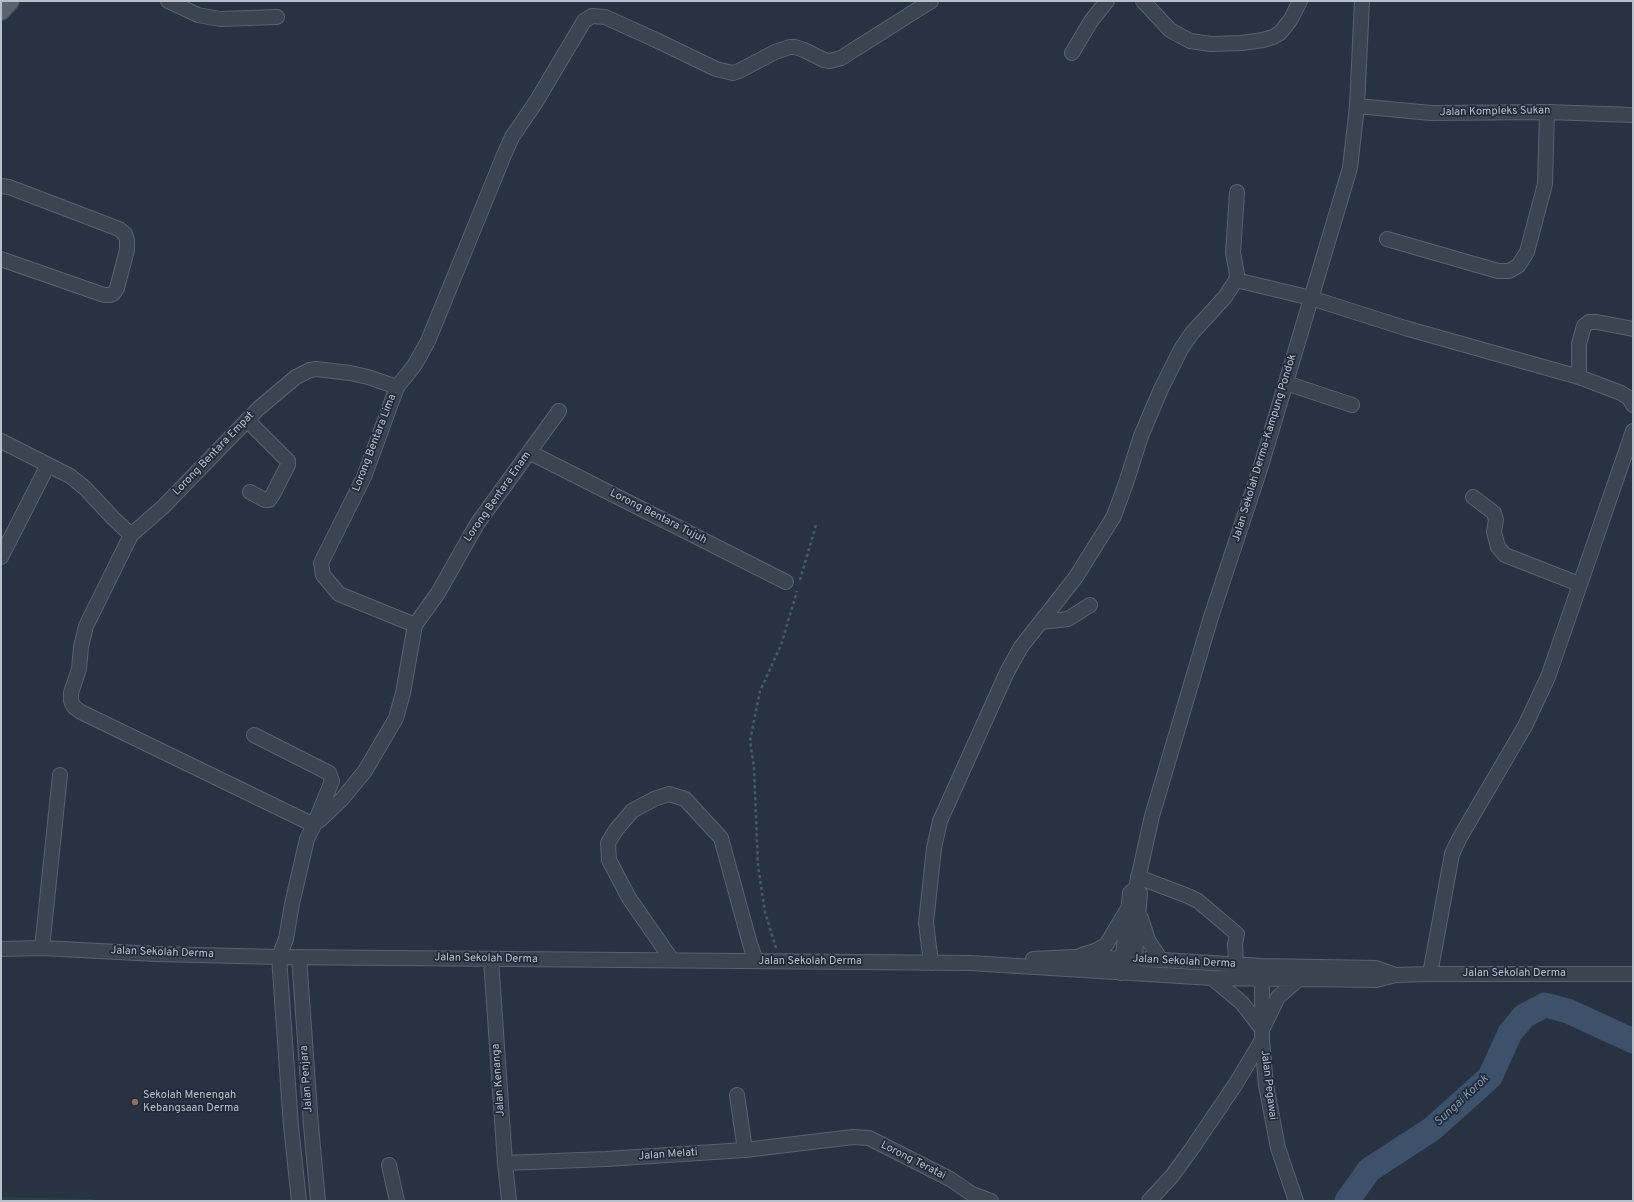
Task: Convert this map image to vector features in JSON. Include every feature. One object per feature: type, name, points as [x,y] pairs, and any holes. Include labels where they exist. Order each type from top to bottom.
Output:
[{"type":"main road","points":[[1,11],[10,1]]},
{"type":"street","points":[[168,1],[198,15],[220,19],[277,17]]},
{"type":"street","name":"Lorong Bentara Lima","points":[[415,625],[338,594],[324,576],[321,563],[364,477],[397,387],[414,366],[428,341],[496,172],[512,137],[536,102],[580,26],[588,18],[597,15],[605,17],[716,69],[733,73],[790,46],[804,50],[824,60],[841,58],[932,1]]},
{"type":"street","points":[[1072,53],[1087,26],[1107,1]]},
{"type":"street","points":[[1143,1],[1170,30],[1190,41],[1211,44],[1242,43],[1273,37],[1280,33],[1288,23],[1300,1]]},
{"type":"street","name":"Jalan Sekolah Derma-Kampung Pondok","points":[[1128,966],[1134,909],[1140,893],[1137,883],[1152,816],[1211,617],[1242,525],[1286,383],[1350,168],[1357,106],[1362,1]]},
{"type":"street","name":"Jalan Kompleks Sukan","points":[[1357,106],[1431,113],[1548,112],[1633,115]]},
{"type":"street","points":[[1387,240],[1498,271],[1509,271],[1518,266],[1527,252],[1545,184],[1548,112]]},
{"type":"street","points":[[1,186],[9,187],[119,229],[125,234],[127,240],[117,288],[110,296],[1,259]]},
{"type":"street","points":[[931,963],[926,923],[934,848],[940,820],[1007,672],[1022,646],[1076,577],[1114,516],[1126,483],[1140,436],[1160,389],[1181,349],[1192,333],[1225,297],[1236,280],[1237,274],[1234,253],[1234,212],[1237,192]]},
{"type":"street","points":[[1236,280],[1312,298],[1405,328],[1579,377],[1621,393],[1629,398],[1633,405]]},
{"type":"street","points":[[1579,377],[1579,344],[1580,334],[1584,326],[1589,322],[1597,322],[1633,329]]},
{"type":"street","name":"Lorong Bentara Empat","points":[[314,825],[112,728],[74,707],[71,701],[71,693],[79,669],[81,647],[86,626],[131,534],[163,507],[259,408],[296,378],[310,370],[316,369],[350,373],[368,377],[397,387]]},
{"type":"street","points":[[1286,383],[1352,405]]},
{"type":"street","name":"Lorong Bentara Enam","points":[[415,625],[438,593],[477,524],[559,411]]},
{"type":"street","points":[[247,420],[288,461],[288,465],[269,500],[264,500],[250,492]]},
{"type":"street","points":[[1430,974],[1452,854],[1459,839],[1525,726],[1548,677],[1633,431]]},
{"type":"street","points":[[1,440],[70,476],[85,488],[113,518],[131,534]]},
{"type":"street","name":"Lorong Bentara Tujuh","points":[[529,452],[786,582]]},
{"type":"street","points":[[1,557],[48,465]]},
{"type":"street","points":[[1473,497],[1494,513],[1496,520],[1494,532],[1498,547],[1505,555],[1579,584]]},
{"type":"street","points":[[1041,622],[1068,619],[1090,605]]},
{"type":"street","points":[[314,825],[342,800],[365,771],[396,718],[403,693],[415,625]]},
{"type":"street","points":[[254,735],[329,773],[332,781],[307,840],[292,904],[286,939],[279,957],[291,1126],[299,1201]]},
{"type":"street","points":[[42,948],[60,775]]},
{"type":"street","points":[[672,960],[629,898],[609,860],[608,842],[632,811],[654,799],[669,794],[684,799],[721,838],[756,961]]},
{"type":"street","points":[[1137,883],[1193,898],[1237,934],[1235,944],[1236,965]]},
{"type":"street","points":[[1074,957],[1095,951],[1106,945],[1134,909],[1148,940],[1161,960]]},
{"type":"street","points":[[286,939],[299,957]]},
{"type":"street","name":"Jalan Sekolah Derma","points":[[1,949],[42,948],[156,954],[279,957],[970,963],[1128,966],[1161,960],[1236,965],[1299,979],[1376,980],[1396,975],[1430,974],[1633,974]]},
{"type":"street","name":"Jalan Penjara","points":[[299,957],[318,1201]]},
{"type":"street","name":"Jalan Sekolah Derma","points":[[970,963],[1074,957],[1212,978],[1262,972],[1376,968],[1396,975]]},
{"type":"street","name":"Jalan Kenanga","points":[[491,959],[504,1163],[509,1201]]},
{"type":"street","name":"Jalan Pegawai","points":[[1262,972],[1262,1035],[1266,1085],[1278,1148],[1296,1201]]},
{"type":"street","points":[[1212,978],[1242,1003],[1262,1035]]},
{"type":"street","points":[[1149,1201],[1172,1176],[1235,1085],[1262,1035],[1278,997],[1299,979]]},
{"type":"street","points":[[737,1095],[744,1150]]},
{"type":"street","points":[[291,1126],[311,1126]]},
{"type":"street","name":"Lorong Teratai","points":[[831,1139],[853,1137],[869,1138],[950,1179],[972,1198],[991,1201]]},
{"type":"street","name":"Jalan Melati","points":[[504,1163],[606,1159],[744,1150],[831,1139]]},
{"type":"street","points":[[389,1165],[397,1201]]},
{"type":"path","points":[[780,961],[765,912],[758,866],[754,767],[750,740],[760,691],[781,645],[816,525]]},
{"type":"green space","points":[[1,1197],[92,1199],[92,1201],[1,1201]]},
{"type":"waterway","name":"Sungai Korok","points":[[1347,1201],[1369,1170],[1432,1129],[1490,1077],[1510,1033],[1524,1016],[1545,1005],[1568,1011],[1633,1041]]},
{"type":"place","name":"Sekolah Menengah Kebangsaan Derma","points":[[135,1102]]}]
